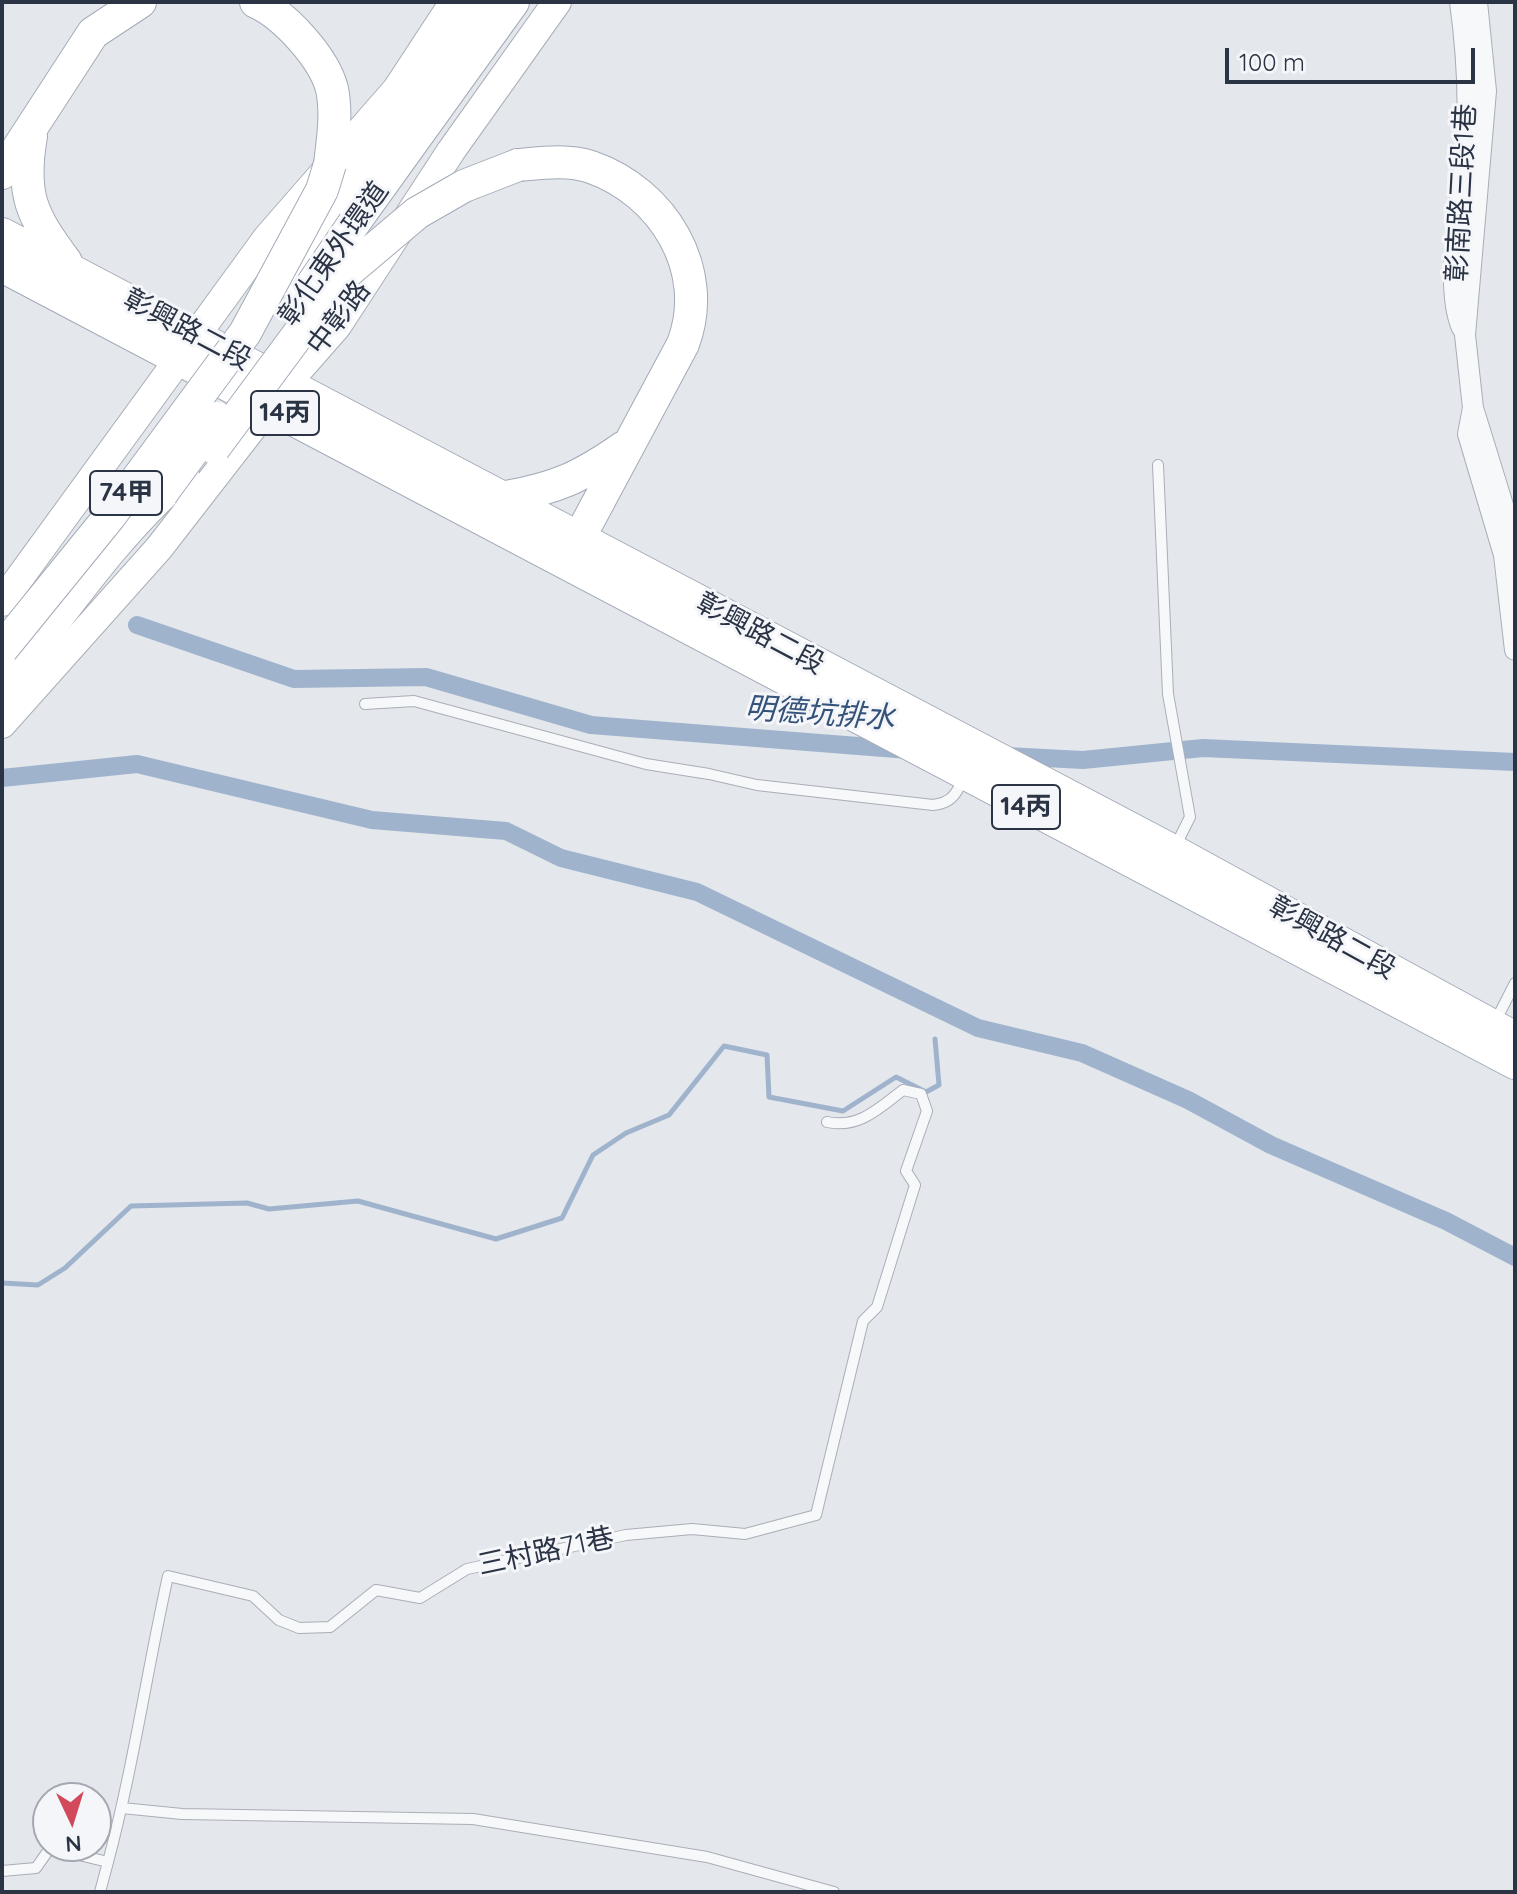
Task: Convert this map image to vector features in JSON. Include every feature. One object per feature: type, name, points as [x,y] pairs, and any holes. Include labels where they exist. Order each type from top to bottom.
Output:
[{"type":"main road","points":[[2,173],[93,33],[140,2]]},
{"type":"main road","points":[[245,333],[322,190],[334,124],[332,88],[301,37],[281,18],[256,2]]},
{"type":"main road","name":"彰化東外環道","points":[[2,649],[110,516],[485,2]]},
{"type":"main road","name":"彰化東外環道","points":[[2,689],[162,493],[513,2]]},
{"type":"main road","points":[[33,121],[25,169],[27,199],[40,228],[71,267]]},
{"type":"main road","points":[[162,493],[214,448],[340,278],[417,213],[464,186],[518,165],[589,166],[623,181],[652,203],[670,225],[683,254],[693,319],[683,344],[572,550]]},
{"type":"main road","name":"彰興路二段","points":[[2,234],[71,267],[187,346]]},
{"type":"main road","name":"彰興路二段","points":[[2,266],[187,346],[973,764],[1498,1037]]},
{"type":"main road","name":"彰興路二段","points":[[278,394],[506,497],[572,550]]},
{"type":"main road","points":[[506,497],[540,491],[583,476],[630,443]]},
{"type":"main road","name":"彰興路二段","points":[[973,764],[1173,851],[1498,1037],[1515,1063]]},
{"type":"street","points":[[2,602],[267,238],[397,89],[454,2]]},
{"type":"street","name":"中彰路","points":[[2,724],[159,548],[278,394],[337,326],[451,151],[557,2]]},
{"type":"street","name":"彰南路三段1巷","points":[[1460,2],[1468,64],[1467,134],[1455,279],[1456,314],[1465,335]]},
{"type":"street","name":"彰南路三段1巷","points":[[1477,2],[1486,91],[1465,335],[1473,408],[1515,544]]},
{"type":"street","name":"彰南路三段1巷","points":[[1473,408],[1468,434],[1504,555],[1515,650]]},
{"type":"lane","points":[[1158,465],[1168,694],[1190,817],[1173,851]]},
{"type":"lane","points":[[365,704],[414,701],[646,764],[757,785],[933,805],[944,804],[955,796],[973,764]]},
{"type":"lane","points":[[1498,1037],[1515,983]]},
{"type":"lane","name":"三村路71巷","points":[[112,1847],[168,1576],[253,1596],[279,1620],[299,1628],[330,1627],[376,1590],[420,1598],[467,1569],[626,1535],[692,1529],[745,1534],[816,1515],[863,1321],[877,1307],[915,1185],[906,1171],[927,1111],[921,1094],[903,1090],[869,1116],[845,1126],[827,1122]]},
{"type":"lane","points":[[122,1808],[182,1814],[473,1819],[707,1857],[834,1892]]},
{"type":"lane","points":[[2,1871],[36,1868],[40,1862]]},
{"type":"lane","name":"三村路71巷","points":[[100,1892],[108,1862]]},
{"type":"waterway","name":"明德坑排水","points":[[137,625],[294,679],[426,677],[591,725],[909,750]]},
{"type":"waterway","name":"明德坑排水","points":[[1006,756],[1083,760],[1203,748],[1515,762]]},
{"type":"waterway","points":[[2,778],[137,764],[372,820],[506,831],[561,858],[697,892],[978,1028],[1082,1053],[1188,1100],[1271,1145],[1446,1221],[1515,1257]]},
{"type":"waterway","points":[[2,1283],[38,1285],[65,1268],[131,1206],[247,1203],[269,1209],[358,1201],[496,1239],[562,1218],[593,1155],[626,1133],[669,1115],[724,1046],[767,1055],[769,1097],[843,1111],[896,1077],[926,1092],[939,1085],[935,1039]]}]
